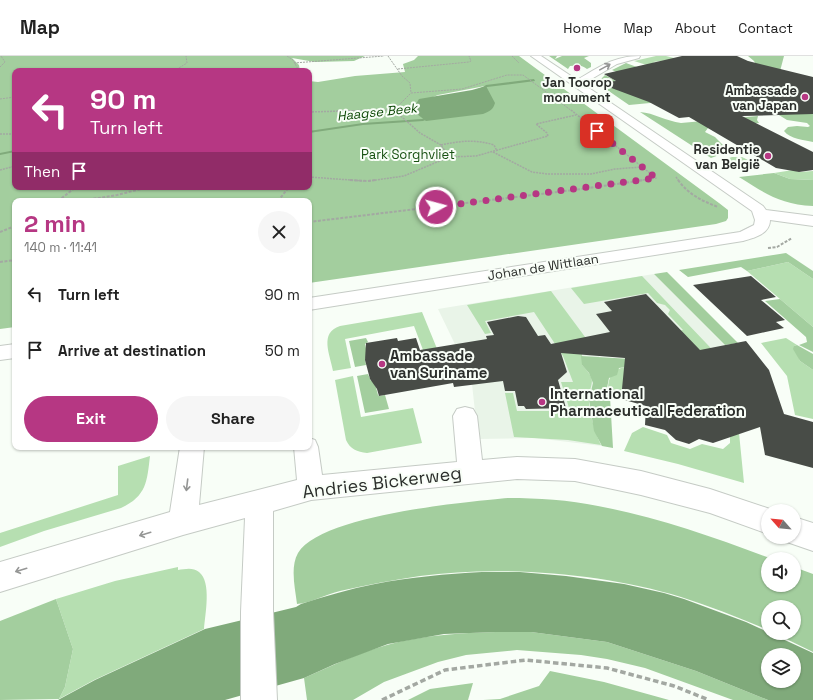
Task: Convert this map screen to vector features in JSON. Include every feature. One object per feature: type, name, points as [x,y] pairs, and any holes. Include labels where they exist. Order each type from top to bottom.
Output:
[{"type":"street","points":[[536,56],[741,196],[758,209],[761,214],[809,223]]},
{"type":"street","points":[[577,84],[614,62],[636,56]]},
{"type":"street","name":"Johan de Wittlaan","points":[[312,304],[743,236],[760,230],[763,226],[761,214]]},
{"type":"street","points":[[0,353],[12,351]]},
{"type":"street","points":[[465,416],[471,472]]},
{"type":"street","points":[[183,522],[192,450]]},
{"type":"street","points":[[306,450],[311,488]]},
{"type":"street","name":"Andries Bickerweg","points":[[0,577],[183,522],[311,488],[517,468],[575,470],[641,483],[710,501],[761,519]]},
{"type":"street","points":[[258,697],[257,612],[259,502]]},
{"type":"street","points":[[801,533],[813,537]]},
{"type":"path","points":[[0,67],[5,62],[1,56]]},
{"type":"path","points":[[178,68],[187,62],[186,56]]},
{"type":"path","points":[[287,56],[297,68]]},
{"type":"path","points":[[294,63],[384,56]]},
{"type":"path","points":[[388,56],[402,76],[410,83],[412,93]]},
{"type":"path","points":[[398,69],[469,62],[471,61],[469,56]]},
{"type":"path","points":[[312,112],[394,110],[412,93],[462,88],[507,75],[523,75],[656,178],[575,190],[312,222]]},
{"type":"path","points":[[0,99],[12,97]]},
{"type":"path","points":[[394,110],[407,124],[420,134],[441,145],[449,157]]},
{"type":"path","points":[[312,177],[367,181],[404,176],[449,157],[476,156],[548,136],[547,133],[536,124],[549,119],[576,115]]},
{"type":"path","points":[[0,134],[12,134]]},
{"type":"path","points":[[441,145],[473,140],[494,145],[497,151]]},
{"type":"path","points":[[493,152],[532,172],[542,173],[591,174],[615,169],[643,167]]},
{"type":"path","points":[[0,170],[12,167]]},
{"type":"path","points":[[678,171],[676,177],[686,191],[704,202],[718,207]]},
{"type":"path","points":[[62,198],[72,190]]},
{"type":"path","points":[[98,198],[137,190]]},
{"type":"path","points":[[280,198],[287,190]]},
{"type":"path","points":[[0,232],[12,227]]},
{"type":"path","points":[[0,262],[12,260]]},
{"type":"path","points":[[382,700],[445,670],[526,660],[606,668],[674,686],[709,700]]},
{"type":"shaded area","points":[[656,56],[666,56],[682,60],[653,62],[657,64],[653,67],[634,61]]},
{"type":"shaded area","points":[[486,86],[495,103],[491,110],[483,114],[426,121],[417,114],[416,104],[419,99],[472,90]]},
{"type":"shaded area","points":[[742,157],[754,163],[751,166],[740,166],[730,162],[729,158]]},
{"type":"shaded area","points":[[793,170],[800,172],[813,171],[813,180],[790,179],[774,173]]},
{"type":"shaded area","points":[[788,262],[813,279],[813,327],[747,271]]},
{"type":"shaded area","points":[[654,274],[746,367],[599,356],[602,446],[535,438],[478,439],[472,384],[464,363],[438,309]]},
{"type":"shaded area","points":[[642,276],[727,365],[668,333],[683,330],[668,314],[670,310],[665,305],[657,303],[648,293],[584,304],[571,288]]},
{"type":"shaded area","points":[[551,291],[591,345],[582,350],[582,365],[592,378],[589,404],[591,416],[601,445],[568,440],[514,437],[505,393],[513,393],[517,411],[570,411],[561,382],[573,382],[563,356],[534,312],[485,321],[491,333],[485,334],[467,305]]},
{"type":"shaded area","points":[[422,312],[440,356],[426,358],[414,326],[345,339],[351,368],[333,371],[328,351],[328,339],[334,329],[340,326]]},
{"type":"shaded area","points":[[786,338],[797,345],[794,346],[800,361],[813,370],[813,419],[795,415],[787,376],[761,343]]},
{"type":"shaded area","points":[[626,367],[621,399],[610,397],[608,387],[610,378],[616,371]]},
{"type":"shaded area","points":[[353,376],[361,417],[413,408],[422,443],[367,453],[357,451],[352,448],[346,440],[335,380]]},
{"type":"shaded area","points":[[737,413],[744,483],[678,464],[624,451],[632,433],[643,427],[667,435],[671,443],[690,449],[702,444],[723,449],[730,443],[730,432]]},
{"type":"shaded area","points":[[150,456],[148,473],[144,487],[141,493],[130,503],[121,508],[44,531],[0,547],[0,533],[118,495],[118,466]]},
{"type":"shaded area","points":[[178,567],[178,570],[194,569],[203,577],[207,591],[204,629],[94,680],[59,699],[65,687],[73,649],[56,599],[115,581]]},
{"type":"shaded area","points":[[482,572],[520,572],[566,576],[624,584],[684,599],[761,629],[761,640],[785,640],[813,653],[813,700],[768,700],[696,671],[607,642],[531,632],[496,632],[444,634],[388,644],[335,664],[304,678],[225,700],[58,700],[95,680],[205,629],[296,607],[319,598],[347,590],[388,582],[442,575]]},
{"type":"green space","name":"Park Sorghvliet","points":[[0,56],[365,56],[354,61],[315,62],[292,58],[299,65],[300,68],[12,68],[12,190],[312,190],[312,81],[318,82],[355,76],[405,72],[403,64],[414,60],[418,56],[519,56],[728,210],[728,218],[726,221],[716,224],[312,283],[312,198],[12,198],[12,327],[0,329]],"holes":[[[485,86],[417,114],[416,104],[438,95]]]},
{"type":"green space","points":[[549,56],[557,56],[555,59],[562,56],[589,56],[584,58],[591,63],[591,67],[587,69],[577,65],[570,66],[568,69]]},
{"type":"green space","points":[[748,56],[784,56],[779,75],[813,104],[813,142],[790,136],[784,131],[788,127],[810,126],[807,123],[787,120],[766,107],[724,96],[629,105],[600,85],[601,79],[605,75],[616,81],[619,91],[621,74],[612,70],[626,63],[656,74],[736,66],[749,61],[754,71],[760,73],[754,61]]},
{"type":"green space","points":[[640,112],[681,123],[758,116],[757,120],[759,123],[708,128],[705,132],[715,137],[727,149],[722,154],[711,158]]},
{"type":"green space","points":[[774,173],[790,179],[813,180],[813,206],[791,203],[774,197],[739,177]]},
{"type":"green space","points":[[786,253],[813,271],[813,279],[788,262],[747,271],[741,267],[688,277],[679,270]]},
{"type":"green space","points":[[667,272],[738,343],[725,345],[654,274]]},
{"type":"green space","points":[[780,299],[813,327],[813,352],[799,345],[807,342],[806,337],[765,301]]},
{"type":"green space","points":[[366,338],[368,342],[365,344],[368,357],[365,358],[366,365],[355,367],[349,341]]},
{"type":"green space","points":[[797,345],[813,354],[813,370],[800,361],[793,349],[794,346]]},
{"type":"green space","points":[[581,356],[631,359],[626,367],[619,368],[617,375],[609,378],[607,388],[610,397],[613,448],[602,446],[594,431],[589,400],[593,383],[589,373],[582,365]]},
{"type":"green space","points":[[368,374],[371,381],[374,380],[378,395],[385,395],[389,409],[365,413],[357,376]]},
{"type":"green space","points":[[508,498],[531,498],[576,502],[665,522],[761,555],[761,592],[801,592],[801,570],[813,574],[813,652],[788,640],[801,640],[801,600],[761,600],[761,627],[703,604],[651,589],[619,582],[552,573],[484,571],[420,576],[340,591],[308,602],[297,604],[294,565],[298,553],[312,540],[334,529],[363,520],[429,507]]},
{"type":"green space","points":[[56,599],[73,649],[65,687],[59,699],[0,700],[0,621]]},
{"type":"green space","points":[[496,632],[531,632],[607,642],[696,671],[768,700],[733,700],[645,668],[607,659],[581,655],[517,650],[466,655],[438,662],[384,682],[353,700],[307,700],[304,678],[366,652],[387,645],[427,637]]},
{"type":"green space","points":[[550,671],[604,682],[669,700],[483,700],[500,699],[539,686]]},
{"type":"green space","points":[[473,683],[468,700],[408,700],[430,689]]},
{"type":"building","points":[[682,56],[737,56],[748,61],[813,77],[813,114],[742,116],[813,152],[813,170],[799,172],[776,168],[689,117],[679,118],[649,102],[598,83],[616,81],[604,74]]},
{"type":"building","points":[[751,276],[776,297],[761,300],[785,320],[776,322],[784,328],[747,336],[693,285]]},
{"type":"building","points":[[646,294],[700,350],[746,341],[769,370],[784,414],[813,422],[813,468],[765,455],[760,427],[713,443],[699,439],[689,444],[676,440],[665,430],[645,425],[646,406],[621,399],[625,358],[561,353],[567,372],[558,380],[566,408],[526,409],[524,406],[518,406],[515,391],[505,391],[503,381],[454,387],[453,383],[379,396],[377,389],[370,379],[365,360],[366,343],[397,338],[398,341],[416,338],[420,350],[487,339],[486,336],[494,335],[487,322],[518,316],[526,317],[538,336],[545,335],[551,344],[610,332],[596,314],[612,311],[604,302]]},
{"type":"waterway","name":"Haagse Beek","points":[[478,93],[486,86],[534,80]]},
{"type":"waterway","name":"Haagse Beek","points":[[312,132],[363,124],[423,120],[432,116]]},
{"type":"waterway","name":"Haagse Beek","points":[[0,154],[12,152]]},
{"type":"place","name":"Jan Toorop monument","points":[[577,68]]},
{"type":"place","name":"Ambassade van Japan","points":[[805,97]]},
{"type":"place","name":"Residentie van België","points":[[768,156]]},
{"type":"place","name":"Ambassade van Suriname","points":[[382,364]]},
{"type":"place","name":"International Pharmaceutical Federation","points":[[542,402]]},
{"type":"route","points":[[436,207],[582,189],[656,178],[597,131]]}]
